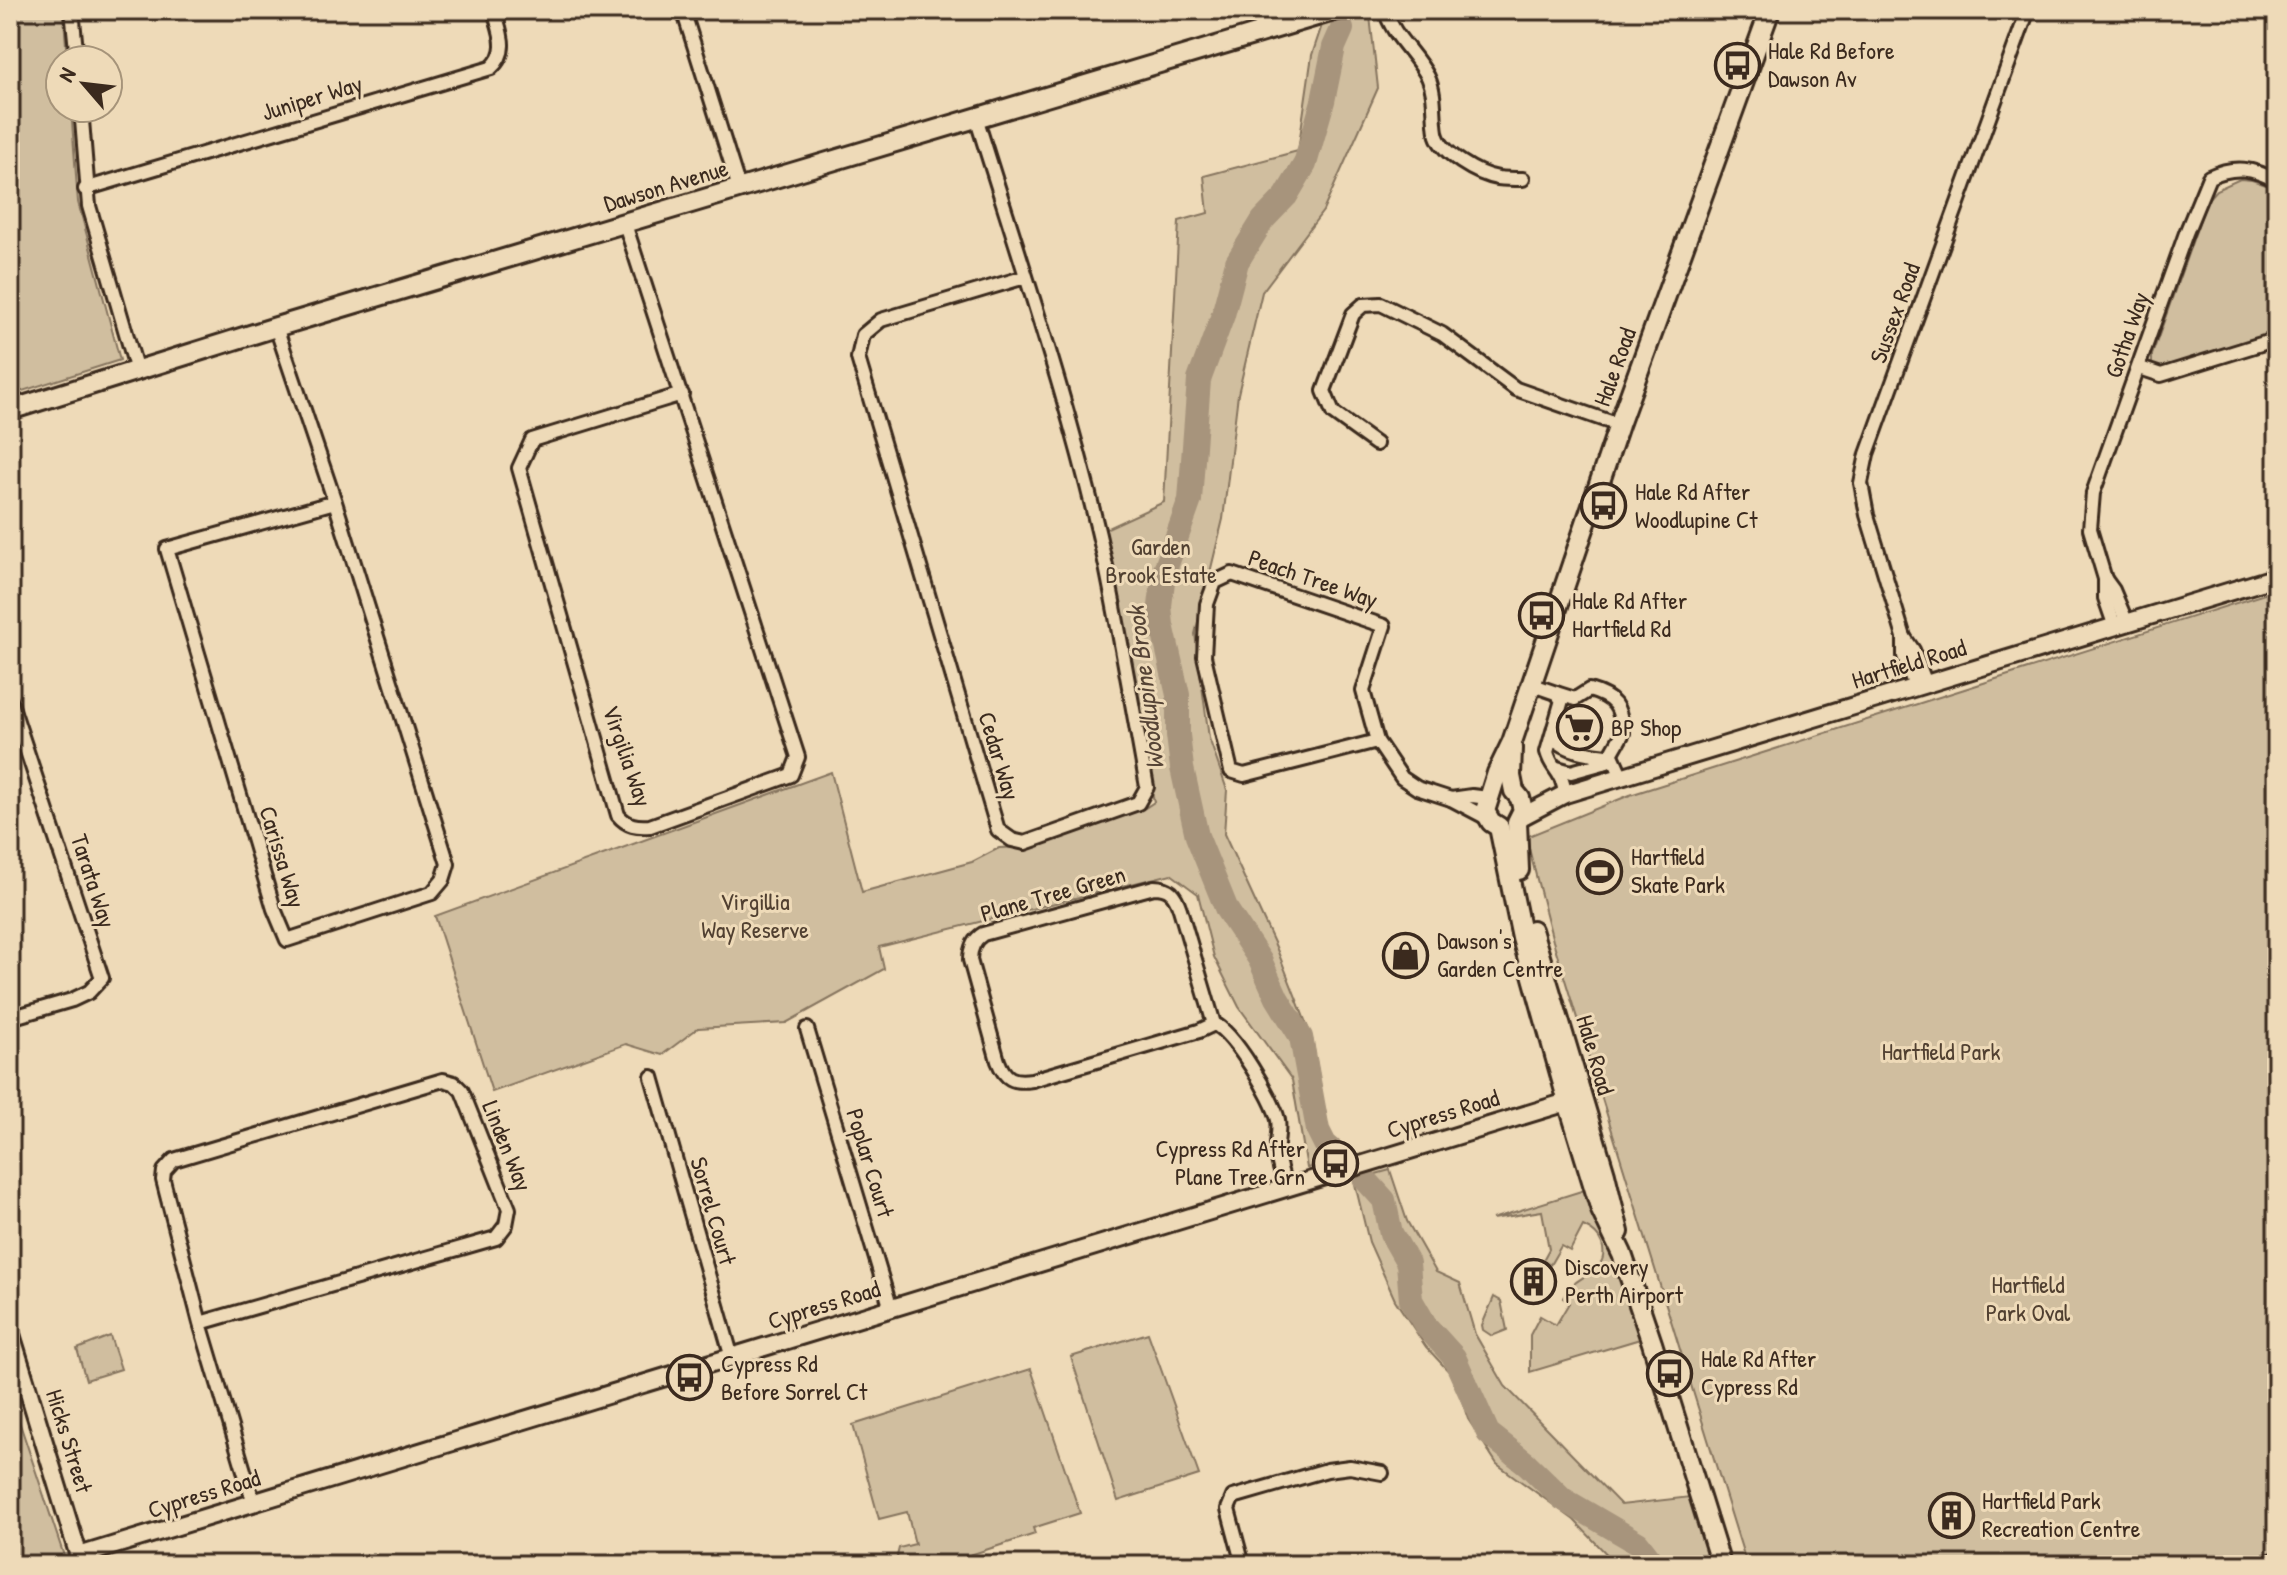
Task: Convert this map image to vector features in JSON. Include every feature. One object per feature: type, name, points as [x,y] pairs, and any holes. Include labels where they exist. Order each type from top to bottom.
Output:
[{"type":"main road","name":"Dawson Avenue","points":[[10,410],[276,327],[1337,10]]},
{"type":"main road","name":"Hale Road","points":[[1576,1100],[1522,938],[1493,822],[1485,811],[1497,773],[1512,742],[1619,425],[1770,10]]},
{"type":"main road","name":"Hale Road","points":[[1512,742],[1511,776],[1522,803],[1519,877],[1601,1210],[1622,1254],[1721,1565]]},
{"type":"main road","points":[[1490,796],[1503,790],[1516,793]]},
{"type":"main road","points":[[1493,822],[1512,826],[1519,820]]},
{"type":"street","points":[[72,10],[75,44]]},
{"type":"street","name":"Juniper Way","points":[[85,189],[491,68],[503,47],[494,10]]},
{"type":"street","points":[[683,10],[739,188]]},
{"type":"street","points":[[1258,10],[1263,32]]},
{"type":"street","points":[[1385,10],[1389,25],[1399,41],[1419,62],[1430,81],[1436,134],[1443,147],[1454,157],[1495,177],[1523,179]]},
{"type":"street","name":"Sussex Road","points":[[1920,685],[1913,650],[1904,637],[1867,515],[1861,483],[1867,454],[2028,10]]},
{"type":"street","name":"Cedar Way","points":[[976,117],[1057,379],[1105,565],[1147,787],[1138,803],[1025,843],[1012,840],[998,830],[858,358],[863,335],[881,320],[1025,277]]},
{"type":"street","points":[[82,124],[85,189],[137,371]]},
{"type":"street","name":"Gotha Way","points":[[2121,625],[2113,590],[2105,579],[2090,529],[2093,493],[2209,177],[2226,169],[2248,170],[2258,171],[2277,181]]},
{"type":"street","name":"Virgilia Way","points":[[625,224],[682,394],[797,751],[797,763],[791,775],[650,826],[639,827],[623,822],[618,815],[519,468],[532,440],[682,394]]},
{"type":"street","points":[[1376,444],[1333,413],[1324,391],[1353,314],[1363,305],[1381,304],[1442,334],[1516,389],[1619,425]]},
{"type":"street","name":"Carissa Way","points":[[276,327],[335,502],[448,864],[443,880],[432,893],[287,940],[274,909],[167,549],[335,502]]},
{"type":"street","points":[[2140,368],[2161,375],[2277,339]]},
{"type":"street","name":"Peach Tree Way","points":[[1377,741],[1244,775],[1231,771],[1204,656],[1207,604],[1215,582],[1232,574],[1384,626],[1363,691],[1377,741],[1402,778],[1417,788],[1451,799],[1493,822]]},
{"type":"street","name":"Hartfield Road","points":[[1519,820],[1560,795],[1620,772],[2277,578]]},
{"type":"street","points":[[1530,684],[1575,699],[1589,690],[1614,701],[1623,733],[1606,759],[1571,772],[1557,768]]},
{"type":"street","points":[[1556,693],[1561,697],[1562,705],[1547,752],[1564,782],[1560,795]]},
{"type":"street","name":"Tarata Way","points":[[10,700],[102,978],[89,992],[72,1000],[10,1018]]},
{"type":"street","points":[[1554,728],[1554,735],[1562,745],[1617,761],[1620,772]]},
{"type":"street","name":"Hartfield Road","points":[[1516,793],[1560,795]]},
{"type":"street","name":"Peach Tree Way","points":[[1451,799],[1490,796]]},
{"type":"street","name":"Plane Tree Green","points":[[1214,1024],[1176,896],[1162,887],[983,934],[970,951],[998,1061],[1004,1075],[1012,1081],[1032,1080],[1214,1024],[1221,1026],[1238,1048],[1275,1110],[1277,1155],[1286,1188]]},
{"type":"street","name":"Poplar Court","points":[[807,1029],[891,1309]]},
{"type":"street","name":"Sorrel Court","points":[[652,1077],[732,1358]]},
{"type":"street","name":"Linden Way","points":[[200,1323],[496,1238],[506,1225],[509,1209],[462,1091],[454,1083],[443,1080],[171,1162],[164,1171],[163,1180],[200,1323],[254,1504]]},
{"type":"street","name":"Cypress Road","points":[[81,1561],[254,1504],[1576,1100]]},
{"type":"street","name":"Hicks Street","points":[[10,1331],[81,1561]]},
{"type":"street","points":[[1243,1565],[1228,1509],[1233,1497],[1327,1470],[1350,1467],[1382,1473]]},
{"type":"street","points":[[2257,1565],[2277,1559]]},
{"type":"green space","points":[[10,10],[61,10],[66,44],[44,44],[44,124],[72,124],[78,202],[120,360],[10,395]]},
{"type":"green space","points":[[1327,10],[1377,10],[1370,16],[1378,88],[1323,211],[1262,292],[1238,394],[1223,519],[1195,634],[1209,738],[1227,790],[1224,834],[1276,947],[1312,1038],[1322,1094],[1327,1164],[1307,1168],[1292,1080],[1239,1007],[1214,957],[1198,894],[1171,874],[879,947],[884,969],[786,1023],[698,1028],[662,1055],[626,1044],[492,1092],[435,916],[831,772],[862,892],[972,862],[999,848],[1024,847],[1145,808],[1154,802],[1103,530],[1164,502],[1179,221],[1208,213],[1204,176],[1298,151],[1312,55]]},
{"type":"green space","points":[[2240,179],[2277,189],[2277,335],[2161,371],[2152,366],[2152,355],[2207,200],[2216,190]]},
{"type":"green space","name":"Hartfield Park","points":[[2277,590],[2277,1565],[1747,1565],[1553,941],[1526,837],[1630,795]]},
{"type":"green space","points":[[1390,1170],[1407,1221],[1436,1272],[1460,1283],[1475,1334],[1505,1386],[1621,1505],[1699,1496],[1721,1565],[1617,1565],[1574,1520],[1497,1464],[1468,1419],[1454,1377],[1426,1347],[1395,1300],[1369,1242],[1354,1180]]},
{"type":"green space","points":[[1594,1187],[1650,1336],[1530,1372],[1530,1335],[1540,1316],[1556,1325],[1569,1303],[1563,1298],[1568,1290],[1600,1264],[1602,1244],[1595,1233],[1583,1226],[1570,1251],[1561,1246],[1550,1265],[1543,1260],[1549,1249],[1542,1211],[1492,1219]]},
{"type":"green space","points":[[1494,1297],[1501,1301],[1507,1330],[1492,1336],[1483,1330],[1482,1325]]},
{"type":"green space","points":[[1148,1333],[1199,1475],[1118,1501],[1071,1357]]},
{"type":"green space","points":[[110,1336],[121,1369],[86,1380],[77,1349]]},
{"type":"green space","points":[[1031,1369],[1080,1513],[1033,1528],[1035,1534],[939,1565],[900,1565],[897,1556],[899,1548],[915,1544],[907,1512],[879,1519],[853,1425]]},
{"type":"green space","points":[[10,1394],[67,1565],[10,1565]]},
{"type":"waterway","name":"Woodlupine Brook","points":[[1333,1151],[1325,1144],[1318,1130],[1301,1037],[1277,998],[1260,960],[1227,910],[1197,836],[1182,768],[1178,695],[1160,606],[1164,573],[1190,500],[1199,380],[1223,315],[1237,262],[1263,220],[1286,196],[1305,164],[1334,47],[1342,29]]},
{"type":"waterway","name":"Woodlupine Brook","points":[[1364,1178],[1384,1200],[1391,1233],[1408,1263],[1411,1300],[1426,1326],[1454,1357],[1488,1433],[1527,1464],[1563,1499],[1638,1543],[1655,1565]]},
{"type":"place","name":"Hale Rd Before Dawson Av","points":[[1737,65]]},
{"type":"place","name":"Hale Rd After Woodlupine Ct","points":[[1604,506]]},
{"type":"place","name":"Hale Rd After Hartfield Rd","points":[[1541,615]]},
{"type":"place","name":"BP Shop","points":[[1580,728]]},
{"type":"place","name":"Hartfield Skate Park","points":[[1600,871]]},
{"type":"place","name":"Dawson's Garden Centre","points":[[1406,955]]},
{"type":"place","name":"Cypress Rd After Plane Tree Grn","points":[[1336,1163]]},
{"type":"place","name":"Discovery Perth Airport","points":[[1534,1281]]},
{"type":"place","name":"Hale Rd After Cypress Rd","points":[[1670,1373]]},
{"type":"place","name":"Cypress Rd Before Sorrel Ct","points":[[690,1378]]},
{"type":"place","name":"Hartfield Park Recreation Centre","points":[[1951,1515]]},
{"type":"park label","name":"Garden Brook Estate","points":[[1161,561]]},
{"type":"park label","name":"Virgillia Way Reserve","points":[[755,916]]},
{"type":"park label","name":"Hartfield Park Oval","points":[[2028,1299]]}]
